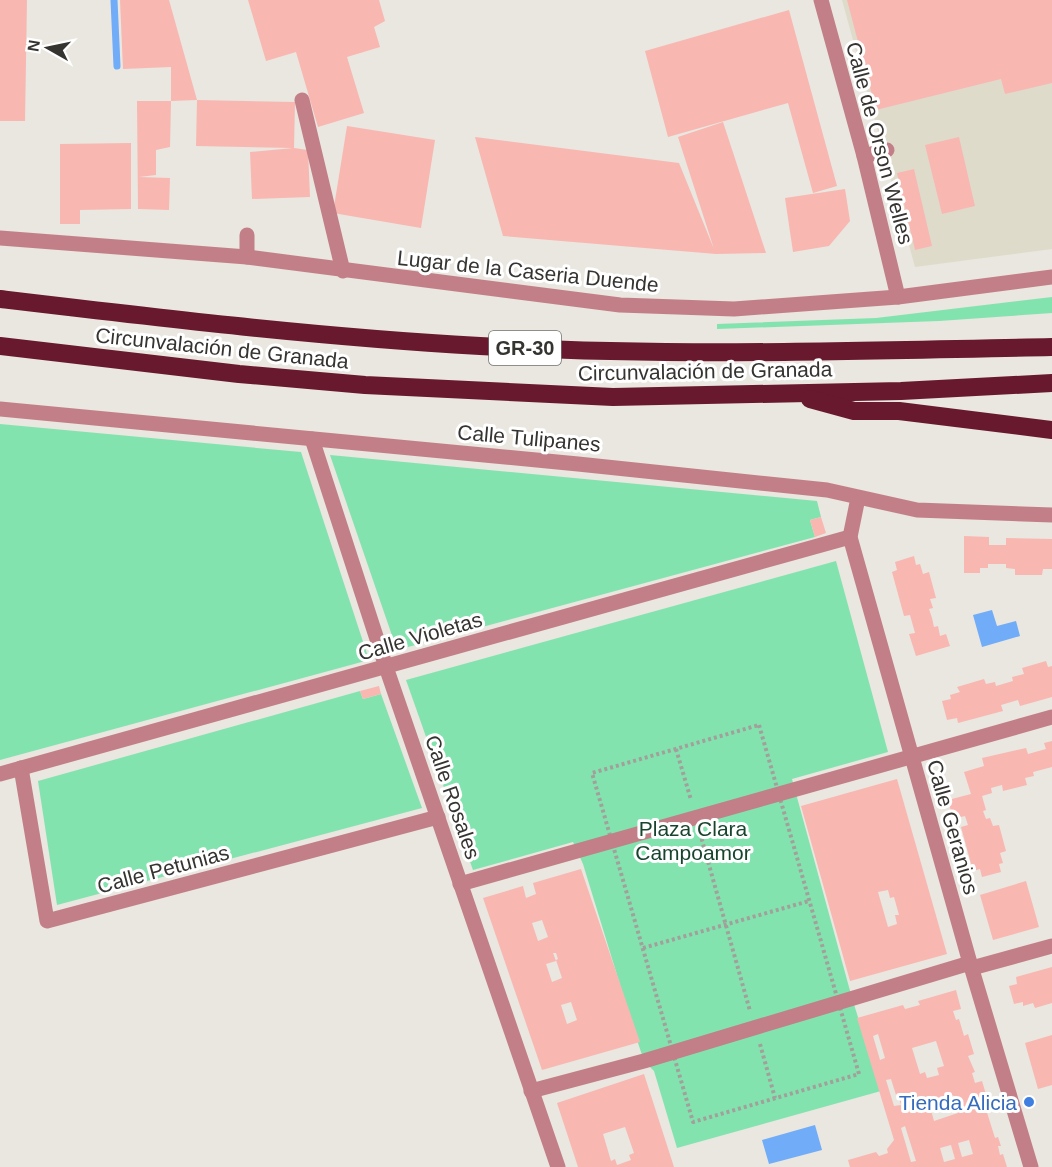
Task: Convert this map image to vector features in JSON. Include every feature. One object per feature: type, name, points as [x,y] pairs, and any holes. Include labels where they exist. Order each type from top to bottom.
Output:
[{"type":"highway","name":"Circunvalación de Granada","points":[[0,299],[286,332],[479,346],[693,352],[1052,347]]},
{"type":"highway","name":"Circunvalación de Granada","points":[[0,346],[239,374],[463,391],[613,397],[901,391],[1052,383]]},
{"type":"highway","points":[[791,394],[854,411],[898,411],[1052,430]]},
{"type":"street","name":"Calle de Orson Welles","points":[[821,0],[864,156],[898,297]]},
{"type":"street","points":[[302,100],[343,271]]},
{"type":"street","points":[[864,156],[887,150]]},
{"type":"street","points":[[247,235],[247,257]]},
{"type":"street","name":"Lugar de la Caseria Duende","points":[[0,238],[247,257],[620,306],[734,309],[898,297],[1052,277]]},
{"type":"street","name":"Calle Tulipanes","points":[[0,409],[803,487],[827,490],[917,510],[1052,515]]},
{"type":"street","name":"Calle Rosales","points":[[312,439],[386,667],[558,1167]]},
{"type":"street","name":"Calle Geranios","points":[[858,498],[850,537],[971,966],[1031,1167]]},
{"type":"street","name":"Calle Violetas","points":[[0,774],[850,537]]},
{"type":"street","points":[[460,884],[1052,717]]},
{"type":"street","name":"Calle Petunias","points":[[21,768],[47,921],[438,818]]},
{"type":"street","points":[[531,1091],[644,1061],[845,1000],[1052,946]]},
{"type":"path","points":[[759,725],[810,901],[845,1000],[859,1074],[693,1122],[592,773],[676,749],[759,725]]},
{"type":"path","points":[[676,749],[775,1098]]},
{"type":"path","points":[[643,948],[810,901]]},
{"type":"shaded area","points":[[842,0],[1052,0],[1052,249],[915,267]]},
{"type":"green space","points":[[1052,297],[1052,313],[939,321],[717,329],[717,324],[876,318]]},
{"type":"green space","points":[[0,424],[301,452],[369,660],[0,760]]},
{"type":"green space","points":[[330,455],[817,501],[821,517],[810,520],[815,537],[397,650]]},
{"type":"green space","name":"Plaza Clara Campoamor","points":[[836,561],[888,752],[792,779],[852,998],[881,1091],[677,1148],[654,1071],[644,1061],[583,864],[573,842],[473,870],[406,680]]},
{"type":"green space","points":[[360,691],[363,699],[381,694],[422,808],[57,905],[38,781]]},
{"type":"water","points":[[992,610],[997,626],[1016,621],[1020,636],[982,647],[973,615]]},
{"type":"water","points":[[815,1125],[822,1150],[769,1164],[762,1140]]},
{"type":"building","points":[[0,0],[27,0],[25,121],[0,121]]},
{"type":"building","points":[[120,0],[169,0],[197,100],[171,101],[171,67],[123,69]]},
{"type":"building","points":[[248,0],[379,0],[385,21],[374,27],[380,47],[347,57],[364,113],[318,127],[296,52],[266,61]]},
{"type":"building","points":[[847,0],[1052,0],[1052,83],[1005,94],[1001,79],[876,110]]},
{"type":"building","points":[[789,10],[837,186],[813,193],[788,103],[668,137],[645,51]]},
{"type":"building","points":[[197,100],[295,102],[294,148],[308,150],[310,197],[252,199],[250,152],[293,148],[196,146]]},
{"type":"building","points":[[137,101],[171,101],[170,147],[156,150],[156,175],[139,177],[170,178],[169,210],[138,209]]},
{"type":"building","points":[[723,122],[766,253],[716,254],[503,236],[475,137],[679,163],[714,249],[678,137]]},
{"type":"building","points":[[347,126],[435,140],[421,228],[333,213]]},
{"type":"building","points":[[959,137],[975,206],[942,214],[925,145]]},
{"type":"building","points":[[131,143],[131,209],[80,210],[80,224],[60,224],[60,144]]},
{"type":"building","points":[[914,169],[932,246],[915,250],[897,173]]},
{"type":"building","points":[[845,189],[850,221],[829,246],[793,252],[785,198]]},
{"type":"building","points":[[821,517],[826,533],[815,537],[810,520]]},
{"type":"building","points":[[964,536],[989,537],[989,545],[1006,545],[1006,538],[1052,539],[1052,569],[1043,569],[1042,575],[1015,575],[1015,569],[1006,568],[1006,564],[988,564],[988,568],[980,568],[980,573],[964,573]]},
{"type":"building","points":[[914,556],[916,565],[920,564],[923,574],[929,572],[936,598],[930,599],[933,608],[929,609],[934,627],[938,626],[940,636],[946,634],[950,646],[916,656],[909,634],[915,633],[910,615],[904,616],[892,572],[897,570],[895,562]]},
{"type":"building","points":[[1046,661],[1048,667],[1052,666],[1052,697],[1020,706],[1018,700],[1001,705],[1003,711],[958,723],[957,718],[947,720],[942,701],[951,699],[950,695],[960,692],[957,687],[984,679],[986,684],[995,682],[996,686],[1013,681],[1012,677],[1024,674],[1022,668]]},
{"type":"building","points":[[379,686],[381,694],[363,699],[360,691]]},
{"type":"building","points":[[1052,741],[1052,767],[1033,772],[1034,776],[1025,778],[1027,785],[1003,791],[1002,785],[991,788],[992,793],[982,796],[986,819],[990,818],[993,826],[999,825],[1006,851],[1000,853],[1003,863],[999,864],[1001,872],[982,877],[980,869],[973,871],[961,827],[968,825],[965,816],[953,819],[948,800],[971,794],[964,772],[984,766],[982,758],[1026,748],[1028,754],[1046,749],[1044,743]]},
{"type":"building","points":[[897,779],[947,954],[850,981],[801,806]],"holes":[[[888,890],[890,898],[894,897],[899,915],[895,915],[897,924],[888,927],[878,892]]]},
{"type":"building","points":[[581,869],[640,1042],[542,1070],[483,898],[523,886],[526,898],[536,894],[533,883]],"holes":[[[542,920],[548,937],[538,941],[532,923]],[[553,953],[556,953],[562,978],[552,982],[546,964],[556,961]],[[571,1002],[577,1020],[567,1024],[561,1005]]]},
{"type":"building","points":[[1026,881],[1039,927],[993,940],[980,895]]},
{"type":"building","points":[[1052,967],[1052,1003],[1035,1008],[1033,1003],[1023,1006],[1023,1002],[1014,1004],[1009,986],[1017,984],[1016,977]]},
{"type":"building","points":[[956,990],[961,1009],[953,1011],[956,1020],[959,1019],[964,1036],[968,1034],[974,1054],[968,1056],[975,1072],[972,1073],[975,1083],[982,1081],[988,1101],[984,1103],[995,1138],[998,1137],[1001,1146],[998,1146],[1000,1155],[1003,1154],[1007,1167],[850,1167],[848,1160],[876,1152],[879,1156],[888,1153],[887,1149],[894,1140],[857,1018],[903,1005],[905,1009],[920,1005],[918,1001]],"holes":[[[878,1034],[885,1058],[880,1060],[873,1036]],[[936,1041],[944,1066],[937,1068],[939,1075],[927,1078],[925,1072],[920,1074],[912,1048]],[[891,1079],[896,1095],[898,1094],[901,1105],[894,1106],[886,1080]],[[953,1095],[958,1113],[934,1121],[929,1103]],[[905,1126],[916,1161],[911,1162],[901,1128]],[[969,1140],[973,1154],[962,1157],[958,1143]],[[951,1145],[955,1159],[944,1162],[940,1148]]]},
{"type":"building","points":[[1052,1035],[1052,1085],[1038,1089],[1025,1043]]},
{"type":"building","points":[[644,1074],[674,1167],[578,1167],[557,1103]],"holes":[[[625,1127],[634,1153],[629,1155],[631,1160],[617,1165],[615,1159],[611,1161],[603,1134]]]},
{"type":"waterway","points":[[114,0],[117,66]]},
{"type":"place","name":"Tienda Alicia","points":[[1029,1102]]}]
